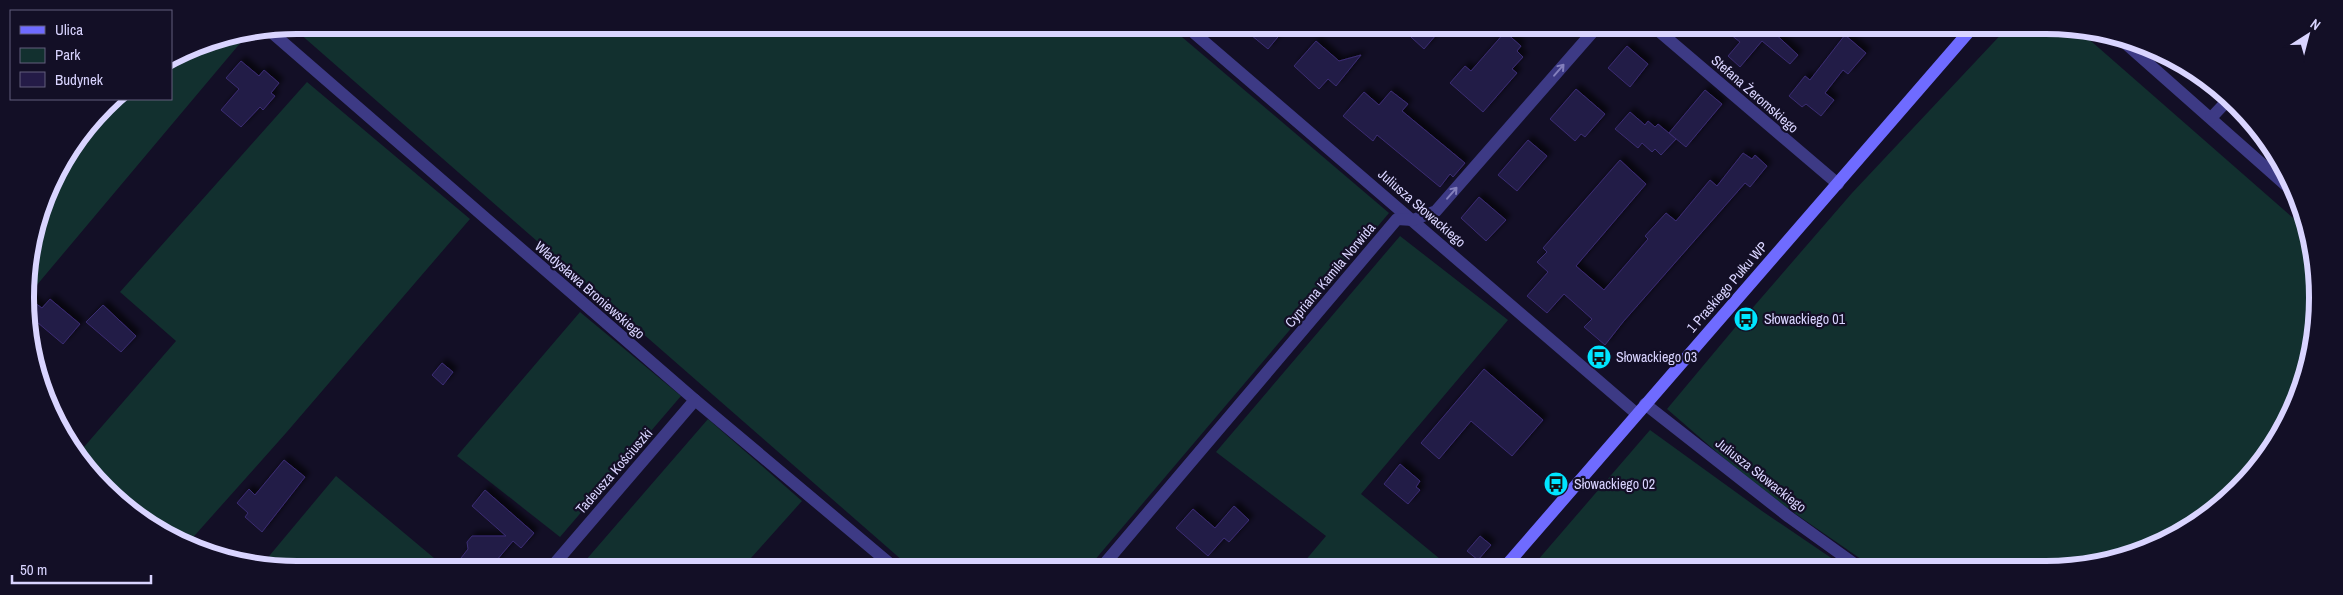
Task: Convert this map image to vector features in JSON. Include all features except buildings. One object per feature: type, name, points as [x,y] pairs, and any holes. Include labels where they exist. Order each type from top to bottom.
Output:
[{"type":"street","name":"Juliusza Słowackiego","points":[[1195,34],[1413,220],[1641,409],[1850,561]]},
{"type":"street","name":"Cypriana Kamila Norwida","points":[[1108,561],[1397,219],[1413,220],[1436,211],[1591,34]]},
{"type":"street","name":"Stefana Żeromskiego","points":[[1662,34],[1838,184]]},
{"type":"street","name":"1 Praskiego Pułku WP","points":[[1510,561],[1967,34]]},
{"type":"street","name":"Władysława Broniewskiego","points":[[275,35],[695,400],[887,561]]},
{"type":"street","points":[[2132,49],[2283,182]]},
{"type":"street","points":[[2211,118],[2224,104]]},
{"type":"street","name":"Tadeusza Kościuszki","points":[[557,561],[695,400]]},
{"type":"green space","points":[[300,34],[1178,34],[1389,213],[1094,561],[903,561]]},
{"type":"green space","points":[[2001,34],[2063,34],[2087,37],[2298,222],[2307,263],[2309,315],[2300,366],[2289,398],[2274,429],[2244,471],[2206,507],[2162,534],[2130,547],[2097,556],[2063,561],[1864,561],[1758,488],[1667,409],[1738,324],[1743,327],[1753,315],[1749,312],[1852,193]]},
{"type":"green space","points":[[243,40],[34,288],[39,246],[48,213],[61,181],[88,137],[123,100],[172,100],[172,66],[213,48]]},
{"type":"green space","points":[[307,82],[470,219],[286,433],[192,539],[166,526],[137,507],[111,484],[82,449],[176,341],[120,292]]},
{"type":"green space","points":[[1400,236],[1508,320],[1361,494],[1442,561],[1305,561],[1326,536],[1216,452]]},
{"type":"green space","points":[[580,312],[681,396],[560,537],[457,456]]},
{"type":"green space","points":[[708,419],[802,501],[748,561],[585,561]]},
{"type":"green space","points":[[1650,430],[1762,511],[1836,561],[1537,561]]},
{"type":"green space","points":[[336,476],[438,561],[280,561],[266,559]]},
{"type":"place","name":"Słowackiego 01","points":[[1746,319]]},
{"type":"place","name":"Słowackiego 03","points":[[1599,357]]},
{"type":"place","name":"Słowackiego 02","points":[[1556,484]]}]
